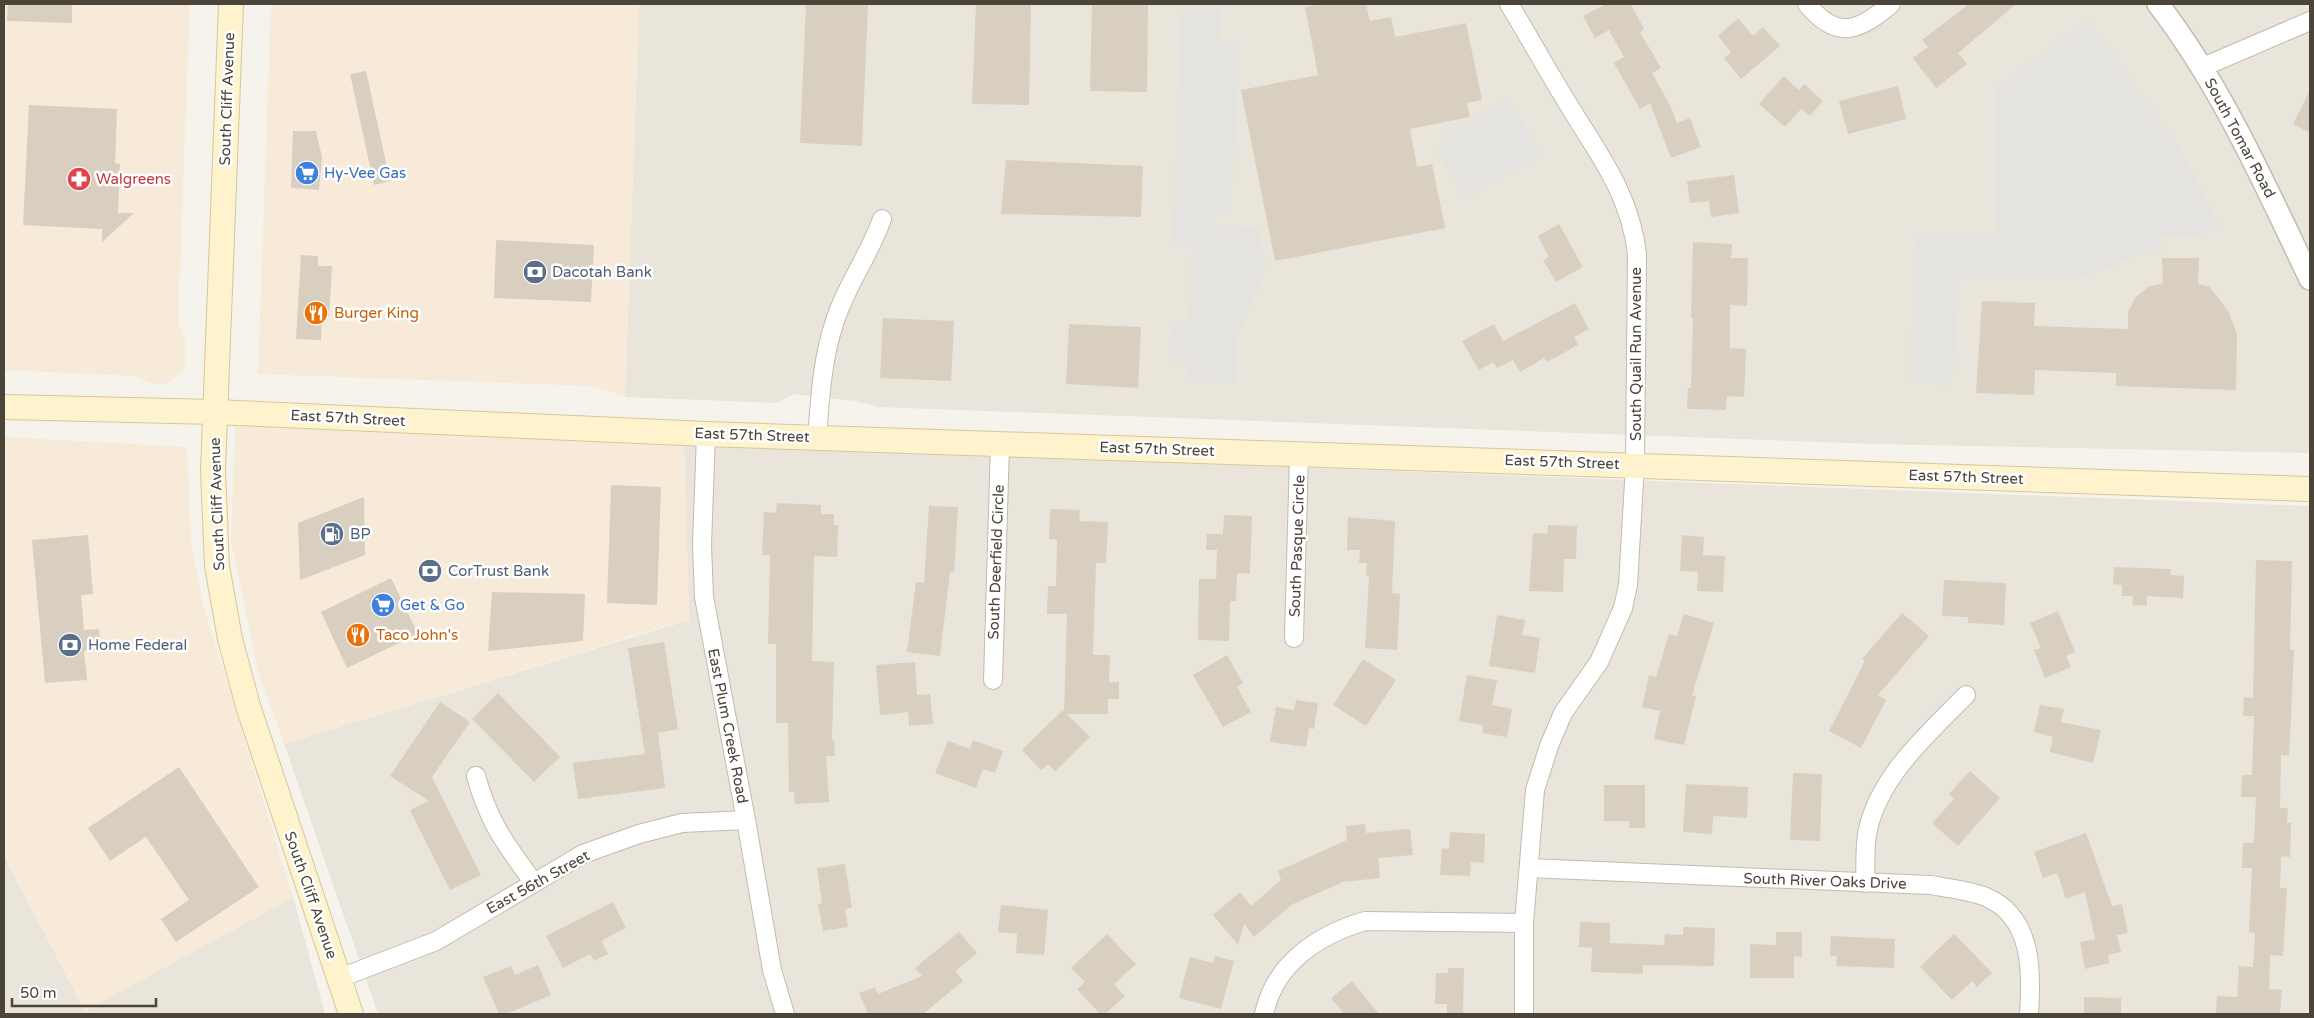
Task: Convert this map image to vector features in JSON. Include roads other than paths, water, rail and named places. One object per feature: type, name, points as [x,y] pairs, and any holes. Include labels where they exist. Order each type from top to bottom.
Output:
[{"type":"main road","name":"South Cliff Avenue","points":[[231,4],[215,412],[214,536],[217,566],[230,639],[248,706],[340,978],[350,1014]]},
{"type":"main road","name":"East 57th Street","points":[[4,407],[215,412],[706,434],[2310,489]]},
{"type":"street","name":"South Quail Run Avenue","points":[[1508,4],[1608,167],[1626,204],[1634,232],[1637,254],[1635,465],[1628,585],[1623,608],[1599,662],[1563,713],[1549,746],[1535,790],[1524,923],[1524,1014]]},
{"type":"street","points":[[1807,4],[1822,20],[1832,27],[1844,28],[1861,26],[1891,4]]},
{"type":"street","name":"South Tomar Road","points":[[2158,4],[2203,67],[2266,188],[2310,279]]},
{"type":"street","points":[[2203,67],[2310,20]]},
{"type":"street","points":[[817,438],[823,376],[833,324],[850,283],[866,255],[882,219]]},
{"type":"street","name":"East Plum Creek Road","points":[[706,434],[702,561],[704,597],[772,970],[785,1014]]},
{"type":"street","name":"South Deerfield Circle","points":[[993,680],[1000,444]]},
{"type":"street","name":"South Pasque Circle","points":[[1294,638],[1299,454]]},
{"type":"street","points":[[1865,883],[1867,832],[1881,794],[1905,760],[1966,695]]},
{"type":"street","points":[[476,776],[483,801],[496,830],[534,883]]},
{"type":"street","name":"East 56th Street","points":[[340,978],[436,941],[583,854],[639,834],[682,824],[746,820]]},
{"type":"street","name":"South River Oaks Drive","points":[[1529,868],[1930,885],[1956,889],[1986,897],[2002,906],[2014,918],[2027,949],[2031,982],[2029,1014]]},
{"type":"street","points":[[1264,1014],[1267,998],[1290,964],[1316,940],[1342,928],[1365,921],[1524,923]]},
{"type":"place","name":"Hy-Vee Gas","points":[[307,173]]},
{"type":"place","name":"Walgreens","points":[[79,179]]},
{"type":"place","name":"Dacotah Bank","points":[[535,272]]},
{"type":"place","name":"Burger King","points":[[316,313]]},
{"type":"place","name":"BP","points":[[332,534]]},
{"type":"place","name":"CorTrust Bank","points":[[430,571]]},
{"type":"place","name":"Get & Go","points":[[383,605]]},
{"type":"place","name":"Taco John's","points":[[358,635]]},
{"type":"place","name":"Home Federal","points":[[70,645]]}]
